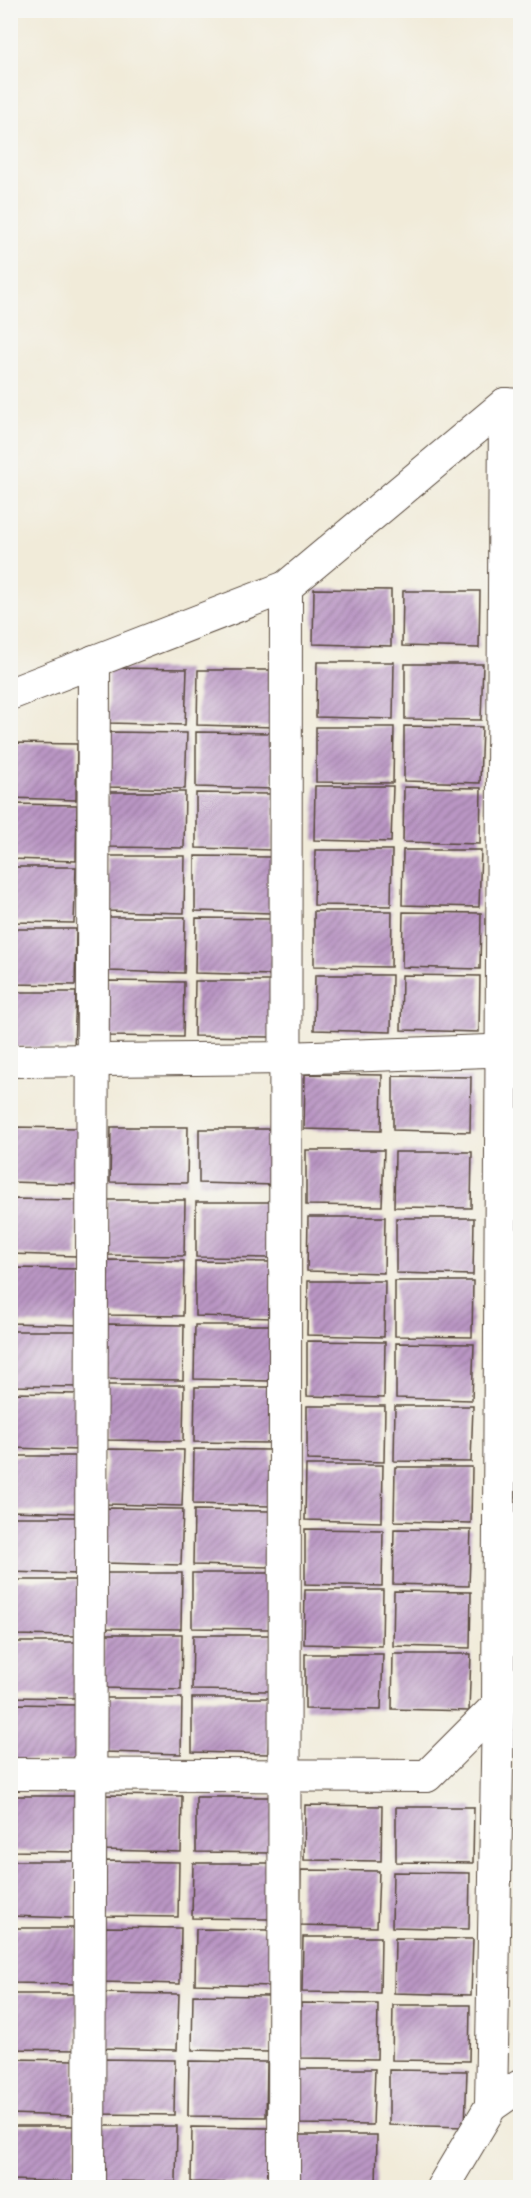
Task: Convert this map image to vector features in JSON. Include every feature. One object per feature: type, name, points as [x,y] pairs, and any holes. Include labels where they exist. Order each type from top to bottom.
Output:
[{"type":"street","points":[[10,694],[286,587],[513,405]]},
{"type":"street","points":[[492,2106],[511,1050],[513,405]]},
{"type":"street","points":[[284,2187],[286,587]]},
{"type":"street","points":[[89,2187],[94,661]]},
{"type":"street","points":[[10,1061],[285,1058],[511,1050]]},
{"type":"street","points":[[10,1774],[427,1776],[520,1683]]},
{"type":"street","points":[[442,2187],[492,2106],[520,2086]]},
{"type":"building","points":[[314,589],[391,590],[391,646],[313,644]]},
{"type":"building","points":[[403,591],[480,591],[479,648],[402,646]]},
{"type":"building","points":[[317,662],[394,662],[393,719],[316,717]]},
{"type":"building","points":[[405,664],[483,664],[481,720],[405,719]]},
{"type":"building","points":[[109,668],[187,669],[185,725],[109,723]]},
{"type":"building","points":[[198,670],[275,670],[274,727],[197,725]]},
{"type":"building","points":[[404,726],[482,727],[480,783],[404,781]]},
{"type":"building","points":[[316,727],[394,727],[393,783],[316,782]]},
{"type":"building","points":[[109,732],[187,733],[185,789],[108,787]]},
{"type":"building","points":[[196,732],[274,733],[273,789],[196,787]]},
{"type":"building","points":[[10,743],[77,744],[76,800],[10,798]]},
{"type":"building","points":[[315,786],[393,786],[391,842],[314,840]]},
{"type":"building","points":[[404,787],[481,788],[480,844],[403,842]]},
{"type":"building","points":[[108,792],[185,792],[184,848],[107,847]]},
{"type":"building","points":[[196,793],[274,794],[272,850],[196,848]]},
{"type":"building","points":[[10,804],[77,805],[76,861],[10,859]]},
{"type":"building","points":[[315,850],[392,850],[391,906],[314,905]]},
{"type":"building","points":[[403,850],[481,850],[479,907],[402,905]]},
{"type":"building","points":[[107,856],[185,856],[184,913],[107,911]]},
{"type":"building","points":[[195,856],[273,857],[271,913],[195,911]]},
{"type":"building","points":[[10,867],[76,867],[74,923],[10,922]]},
{"type":"building","points":[[314,911],[392,911],[391,967],[314,966]]},
{"type":"building","points":[[403,912],[481,913],[480,969],[402,967]]},
{"type":"building","points":[[107,917],[185,917],[184,973],[106,971]]},
{"type":"building","points":[[196,918],[273,919],[272,975],[195,973]]},
{"type":"building","points":[[10,929],[76,929],[75,985],[10,984]]},
{"type":"building","points":[[315,975],[392,975],[391,1032],[314,1030]]},
{"type":"building","points":[[402,975],[480,976],[479,1032],[401,1030]]},
{"type":"building","points":[[107,981],[184,982],[183,1037],[106,1036]]},
{"type":"building","points":[[195,981],[273,981],[271,1037],[194,1036]]},
{"type":"building","points":[[10,992],[76,992],[74,1048],[10,1047]]},
{"type":"building","points":[[305,1074],[382,1075],[381,1131],[304,1129]]},
{"type":"building","points":[[393,1076],[471,1077],[470,1132],[393,1130]]},
{"type":"building","points":[[10,1127],[78,1128],[77,1184],[10,1182]]},
{"type":"building","points":[[111,1127],[188,1127],[187,1183],[110,1182]]},
{"type":"building","points":[[199,1129],[277,1129],[276,1185],[199,1183]]},
{"type":"building","points":[[306,1150],[384,1150],[382,1206],[306,1205]]},
{"type":"building","points":[[395,1152],[472,1152],[471,1208],[394,1207]]},
{"type":"building","points":[[10,1199],[77,1200],[76,1256],[10,1254]]},
{"type":"building","points":[[108,1200],[185,1200],[184,1256],[107,1255]]},
{"type":"building","points":[[196,1202],[274,1202],[273,1258],[196,1257]]},
{"type":"building","points":[[308,1217],[385,1217],[384,1273],[307,1271]]},
{"type":"building","points":[[396,1218],[474,1218],[473,1275],[396,1273]]},
{"type":"building","points":[[107,1260],[184,1261],[183,1316],[106,1315]]},
{"type":"building","points":[[195,1261],[273,1262],[272,1318],[195,1316]]},
{"type":"building","points":[[10,1268],[82,1269],[80,1325],[10,1323]]},
{"type":"building","points":[[308,1281],[385,1281],[384,1337],[307,1335]]},
{"type":"building","points":[[395,1281],[473,1281],[472,1337],[395,1336]]},
{"type":"building","points":[[518,1318],[520,1318],[520,1373],[517,1373]]},
{"type":"building","points":[[107,1324],[184,1325],[183,1380],[106,1379]]},
{"type":"building","points":[[195,1325],[272,1325],[271,1381],[194,1379]]},
{"type":"building","points":[[10,1331],[80,1331],[79,1387],[10,1386]]},
{"type":"building","points":[[307,1341],[385,1342],[384,1398],[307,1396]]},
{"type":"building","points":[[396,1343],[474,1344],[472,1400],[396,1398]]},
{"type":"building","points":[[517,1382],[520,1382],[520,1437],[517,1437]]},
{"type":"building","points":[[106,1385],[184,1385],[183,1441],[106,1440]]},
{"type":"building","points":[[195,1387],[272,1387],[271,1443],[194,1442]]},
{"type":"building","points":[[10,1393],[81,1394],[80,1450],[10,1448]]},
{"type":"building","points":[[307,1406],[385,1406],[384,1462],[307,1460]]},
{"type":"building","points":[[395,1406],[473,1406],[471,1462],[394,1461]]},
{"type":"building","points":[[517,1443],[520,1443],[520,1497],[516,1497]]},
{"type":"building","points":[[106,1449],[184,1450],[182,1506],[106,1504]]},
{"type":"building","points":[[194,1449],[271,1450],[271,1506],[193,1504]]},
{"type":"building","points":[[10,1456],[80,1456],[79,1513],[10,1511]]},
{"type":"building","points":[[306,1465],[383,1465],[382,1522],[305,1520]]},
{"type":"building","points":[[395,1467],[472,1467],[471,1523],[394,1521]]},
{"type":"building","points":[[517,1507],[520,1507],[520,1562],[516,1561]]},
{"type":"building","points":[[105,1508],[183,1509],[181,1565],[104,1563]]},
{"type":"building","points":[[194,1510],[271,1511],[270,1567],[193,1565]]},
{"type":"building","points":[[10,1517],[79,1517],[78,1574],[10,1572]]},
{"type":"building","points":[[305,1529],[383,1530],[382,1586],[305,1584]]},
{"type":"building","points":[[394,1529],[471,1530],[469,1586],[393,1584]]},
{"type":"building","points":[[105,1573],[182,1573],[181,1629],[104,1628]]},
{"type":"building","points":[[192,1573],[270,1573],[269,1629],[192,1628]]},
{"type":"building","points":[[10,1580],[78,1580],[77,1636],[10,1635]]},
{"type":"building","points":[[305,1590],[383,1590],[382,1646],[304,1644]]},
{"type":"building","points":[[394,1591],[471,1592],[470,1648],[393,1646]]},
{"type":"building","points":[[104,1634],[182,1634],[181,1690],[104,1688]]},
{"type":"building","points":[[193,1635],[271,1635],[269,1691],[192,1690]]},
{"type":"building","points":[[10,1642],[79,1642],[77,1698],[10,1697]]},
{"type":"building","points":[[305,1654],[383,1654],[381,1710],[305,1709]]},
{"type":"building","points":[[393,1654],[471,1654],[469,1711],[392,1709]]},
{"type":"building","points":[[104,1698],[182,1698],[181,1754],[103,1752]]},
{"type":"building","points":[[192,1698],[270,1698],[268,1754],[192,1752]]},
{"type":"building","points":[[10,1704],[78,1705],[77,1761],[10,1759]]},
{"type":"building","points":[[105,1795],[182,1796],[181,1852],[104,1850]]},
{"type":"building","points":[[10,1796],[79,1796],[77,1852],[10,1851]]},
{"type":"building","points":[[196,1797],[274,1797],[273,1853],[196,1852]]},
{"type":"building","points":[[305,1805],[382,1806],[381,1861],[304,1860]]},
{"type":"building","points":[[396,1807],[474,1807],[473,1863],[396,1862]]},
{"type":"building","points":[[10,1861],[75,1861],[74,1918],[10,1916]]},
{"type":"building","points":[[101,1861],[179,1862],[178,1917],[100,1916]]},
{"type":"building","points":[[193,1863],[270,1863],[269,1919],[192,1918]]},
{"type":"building","points":[[301,1870],[379,1871],[377,1927],[300,1925]]},
{"type":"building","points":[[393,1872],[470,1873],[469,1929],[392,1927]]},
{"type":"building","points":[[103,1927],[181,1928],[180,1984],[103,1982]]},
{"type":"building","points":[[10,1928],[78,1928],[76,1984],[10,1983]]},
{"type":"building","points":[[196,1929],[273,1930],[271,1986],[195,1984]]},
{"type":"building","points":[[303,1937],[381,1937],[380,1993],[302,1992]]},
{"type":"building","points":[[395,1938],[473,1939],[471,1995],[394,1993]]},
{"type":"building","points":[[101,1993],[179,1994],[177,2050],[100,2048]]},
{"type":"building","points":[[10,1994],[78,1994],[77,2050],[10,2049]]},
{"type":"building","points":[[193,1995],[271,1996],[269,2052],[192,2050]]},
{"type":"building","points":[[301,2003],[378,2004],[377,2059],[300,2058]]},
{"type":"building","points":[[393,2005],[470,2005],[469,2061],[392,2060]]},
{"type":"building","points":[[10,2059],[75,2060],[73,2116],[10,2114]]},
{"type":"building","points":[[97,2059],[175,2060],[174,2115],[97,2114]]},
{"type":"building","points":[[189,2061],[267,2062],[266,2117],[188,2116]]},
{"type":"building","points":[[297,2069],[375,2069],[373,2125],[297,2124]]},
{"type":"building","points":[[389,2070],[467,2071],[465,2127],[389,2125]]},
{"type":"building","points":[[10,2126],[77,2126],[76,2182],[10,2180]]},
{"type":"building","points":[[99,2126],[177,2126],[176,2182],[99,2181]]},
{"type":"building","points":[[192,2127],[269,2128],[268,2184],[191,2182]]},
{"type":"building","points":[[300,2135],[377,2135],[376,2188],[299,2188]]}]
